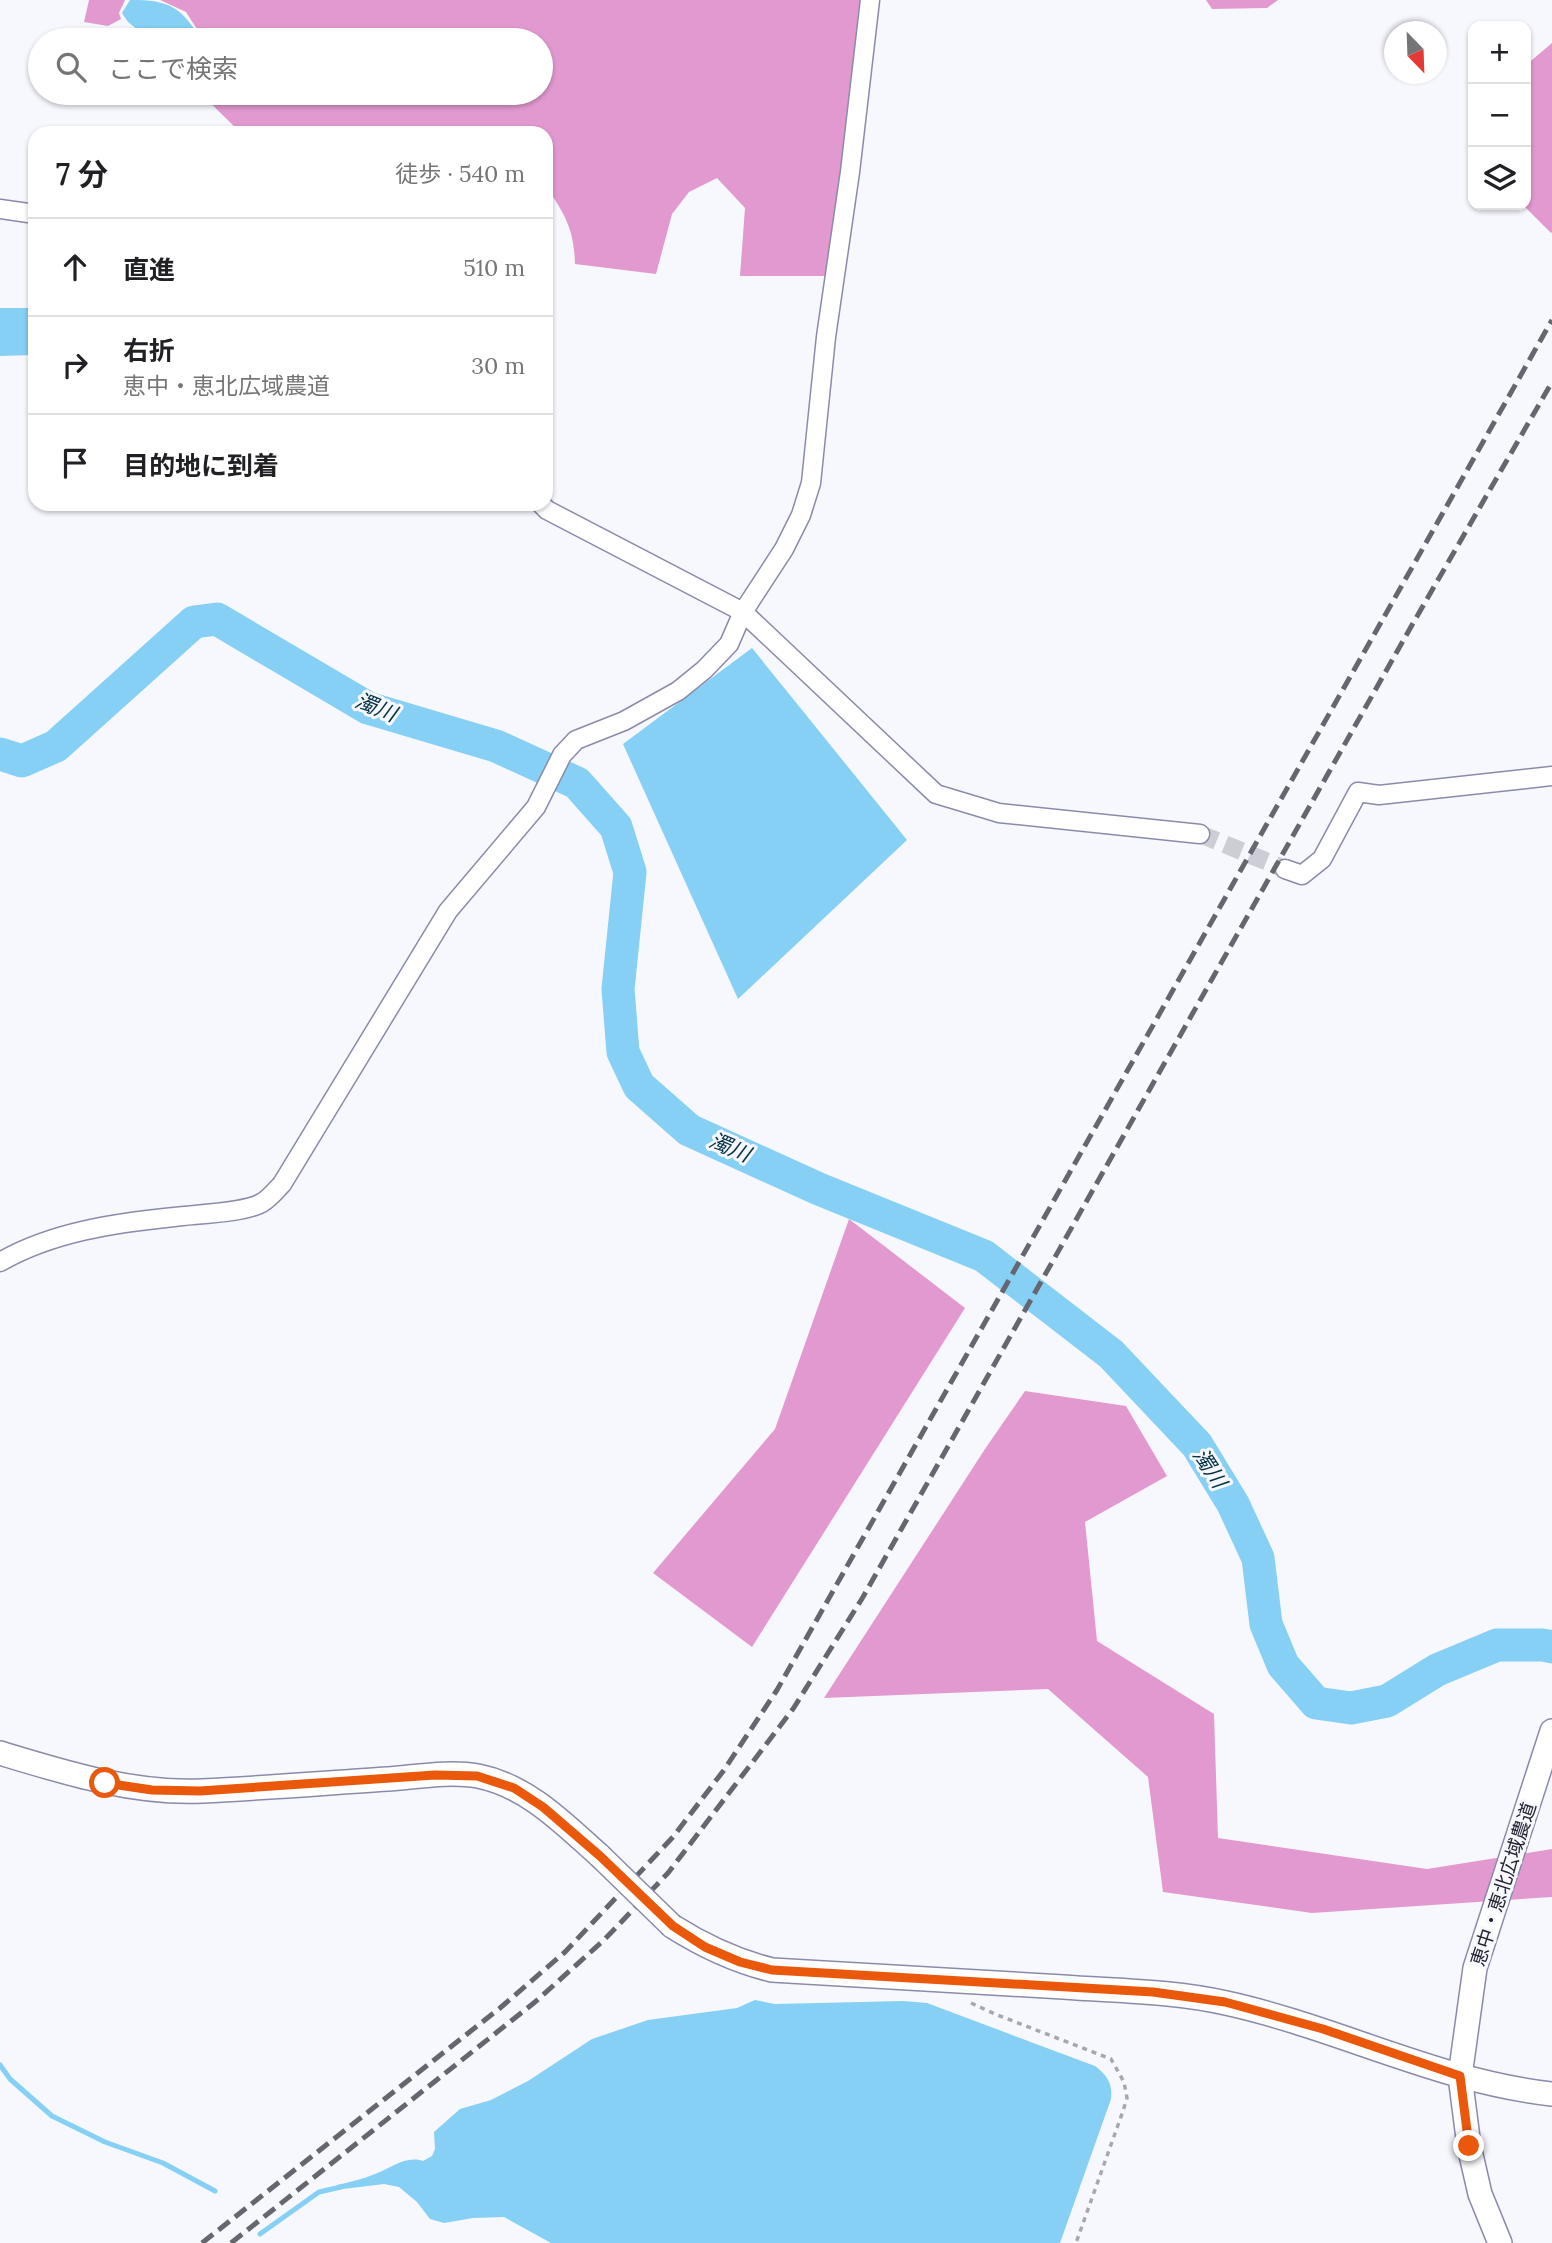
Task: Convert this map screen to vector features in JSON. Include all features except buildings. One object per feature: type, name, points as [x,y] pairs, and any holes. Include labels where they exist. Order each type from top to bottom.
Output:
[{"type":"street","points":[[0,1262],[66,1234],[174,1217],[223,1213],[262,1203],[282,1184],[448,911],[537,807],[562,755],[576,740],[624,721],[678,691],[704,670],[729,644],[743,612],[802,515],[811,483],[826,337],[850,172],[870,0]]},
{"type":"street","points":[[0,209],[28,213]]},
{"type":"street","points":[[549,511],[743,612],[936,794],[999,813],[1200,834]]},
{"type":"street","points":[[1285,869],[1302,875],[1322,859],[1357,792],[1379,795],[1552,776]]},
{"type":"street","name":"恵中・恵北広域農道","points":[[1500,2243],[1480,2194],[1469,2146],[1460,2076],[1475,1968],[1552,1731]]},
{"type":"street","points":[[0,1753],[105,1783],[152,1790],[200,1791],[435,1775],[477,1776],[514,1788],[543,1807],[600,1856],[673,1926],[705,1947],[740,1962],[772,1970],[1153,1992],[1225,2002],[1323,2029],[1460,2076],[1517,2090],[1552,2094]]},
{"type":"path","points":[[967,2001],[1111,2059],[1124,2082],[1127,2098],[1076,2243]]},
{"type":"shaded area","points":[[89,0],[125,0],[119,13],[121,19],[108,26],[84,22]]},
{"type":"shaded area","points":[[160,0],[860,0],[828,276],[740,276],[745,208],[717,178],[689,192],[672,214],[656,274],[575,264],[568,225],[553,197],[553,126],[234,126],[212,105],[553,105],[553,28],[196,28],[186,12]]},
{"type":"shaded area","points":[[1206,0],[1278,0],[1267,8],[1212,9]]},
{"type":"shaded area","points":[[1552,43],[1551,233],[1528,210],[1531,210],[1531,61]]},
{"type":"shaded area","points":[[849,1219],[965,1308],[752,1647],[653,1573],[775,1429]]},
{"type":"shaded area","points":[[1025,1391],[1126,1406],[1167,1476],[1085,1522],[1097,1641],[1214,1714],[1218,1838],[1427,1869],[1552,1849],[1552,1897],[1312,1913],[1163,1892],[1148,1777],[1048,1689],[824,1698]]},
{"type":"water","points":[[130,0],[165,4],[180,13],[193,28],[135,28],[122,13]]},
{"type":"water","points":[[0,308],[28,308],[28,355],[0,356]]},
{"type":"water","points":[[752,648],[907,840],[738,999],[623,744]]},
{"type":"water","points":[[755,2000],[775,2004],[903,2001],[927,2003],[1095,2066],[1108,2080],[1111,2099],[1060,2243],[551,2243],[504,2217],[444,2223],[430,2219],[417,2202],[399,2187],[384,2184],[335,2190],[337,2185],[370,2176],[405,2161],[423,2161],[432,2156],[435,2149],[434,2132],[460,2109],[491,2100],[528,2081],[592,2039],[648,2020],[737,2008]]},
{"type":"waterway","name":"濁川","points":[[0,754],[22,761],[56,746],[194,622],[217,619],[368,708],[496,746],[577,783],[616,827],[630,872],[618,989],[623,1052],[639,1086],[689,1130],[819,1189],[984,1256],[1111,1354],[1197,1445],[1233,1504],[1258,1558],[1266,1624],[1283,1665],[1316,1703],[1351,1708],[1387,1701],[1437,1670],[1497,1645],[1552,1647]]},
{"type":"waterway","points":[[0,2065],[10,2079],[52,2116],[105,2142],[163,2163],[215,2191]]},
{"type":"waterway","points":[[260,2234],[319,2192],[341,2187]]},
{"type":"tunnel","points":[[1200,834],[1285,869]]},
{"type":"railway","points":[[202,2243],[500,2008],[565,1952],[673,1837],[724,1770],[777,1690],[1552,320]]},
{"type":"railway","points":[[231,2243],[535,2002],[604,1940],[668,1873],[793,1709],[863,1597],[1552,382]]},
{"type":"route","points":[[105,1783],[152,1790],[200,1791],[435,1775],[477,1776],[514,1788],[543,1807],[600,1856],[673,1926],[705,1947],[740,1962],[772,1970],[1153,1992],[1225,2002],[1323,2029],[1460,2076],[1469,2146]]}]
